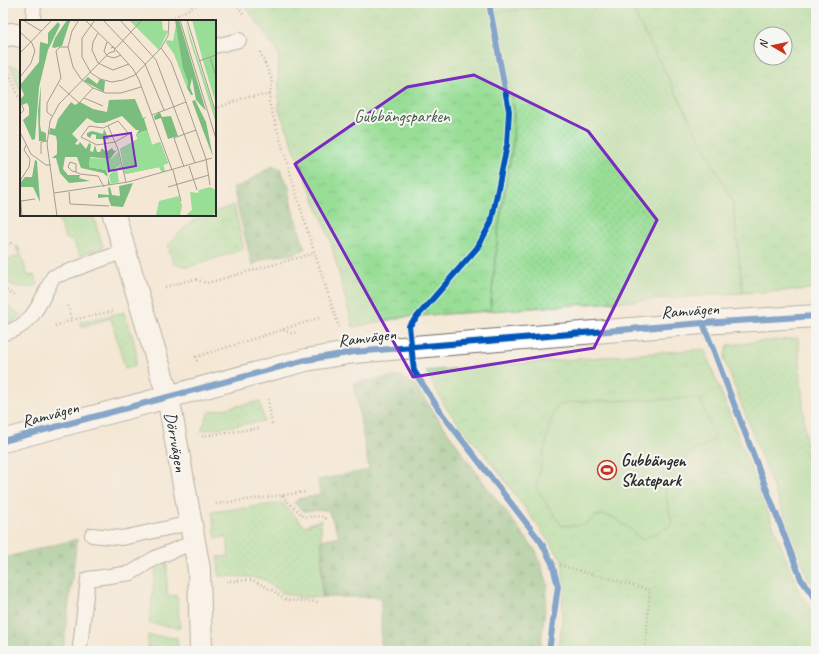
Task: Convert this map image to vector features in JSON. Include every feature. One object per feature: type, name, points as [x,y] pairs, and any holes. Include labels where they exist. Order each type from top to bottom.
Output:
[{"type":"street","points":[[3,36],[10,34],[20,36]]},
{"type":"street","name":"Dörrvägen","points":[[114,216],[168,396],[199,569],[201,651]]},
{"type":"street","name":"Ramvägen","points":[[3,441],[306,360],[344,353],[410,346],[816,316]]},
{"type":"lane","points":[[32,20],[35,3]]},
{"type":"lane","points":[[216,46],[239,40]]},
{"type":"lane","points":[[3,333],[15,331],[29,319],[38,307],[53,277],[125,251]]},
{"type":"lane","points":[[92,535],[122,538],[191,524]]},
{"type":"lane","points":[[80,646],[88,580],[131,573],[155,558],[191,524]]},
{"type":"path","points":[[169,20],[200,3]]},
{"type":"path","points":[[236,3],[246,20]]},
{"type":"path","points":[[258,47],[272,80],[269,102],[315,253],[337,317],[344,353]]},
{"type":"path","points":[[3,56],[20,100]]},
{"type":"path","points":[[216,109],[246,97],[270,95]]},
{"type":"path","points":[[3,246],[14,242]]},
{"type":"path","points":[[165,287],[194,279],[208,283],[315,253]]},
{"type":"path","points":[[72,320],[88,316]]},
{"type":"path","points":[[202,387],[196,357],[319,318]]},
{"type":"path","points":[[283,330],[291,333]]},
{"type":"path","points":[[176,440],[260,428]]},
{"type":"path","points":[[191,524],[282,496],[306,492]]},
{"type":"path","points":[[282,496],[304,517],[321,516],[328,520]]},
{"type":"path","points":[[552,563],[650,590],[645,651]]},
{"type":"path","points":[[200,585],[252,580],[272,590],[286,600],[319,602]]},
{"type":"highlighted area","points":[[474,75],[588,131],[657,220],[594,348],[413,377],[372,306],[295,164],[407,87]]},
{"type":"green space","name":"Gubbängsparken","points":[[243,3],[584,3],[497,12],[514,110],[513,143],[499,224],[490,311],[404,317],[353,327],[330,239],[279,110],[278,52]]},
{"type":"green space","points":[[584,3],[629,3],[733,202],[743,293],[490,311],[499,224],[513,143],[514,110],[497,12]]},
{"type":"green space","points":[[629,3],[816,3],[816,289],[743,293],[733,202]]},
{"type":"green space","points":[[10,65],[20,68],[20,91]]},
{"type":"green space","points":[[272,166],[280,168],[289,187],[292,208],[305,249],[294,254],[269,257],[252,265],[233,188],[246,183]]},
{"type":"green space","points":[[234,205],[244,249],[188,267],[173,263],[168,245],[188,224],[207,216],[216,216],[216,212]]},
{"type":"green space","points":[[57,216],[93,216],[103,247],[80,256],[73,241],[65,238]]},
{"type":"green space","points":[[18,246],[28,276],[34,275],[38,284],[34,286],[19,287],[9,283],[3,277],[3,251],[9,260],[19,255],[16,247]]},
{"type":"green space","points":[[3,302],[22,316],[10,324],[3,326]]},
{"type":"green space","points":[[124,312],[134,340],[136,354],[134,367],[125,368],[111,318],[81,327],[80,322]]},
{"type":"green space","points":[[798,338],[808,469],[816,469],[816,588],[808,578],[724,359],[728,345]]},
{"type":"green space","points":[[704,349],[800,594],[816,615],[816,651],[558,651],[562,623],[563,561],[498,471],[446,408],[426,371]]},
{"type":"green space","points":[[400,376],[415,385],[483,482],[536,551],[548,584],[540,651],[381,651],[381,597],[322,597],[322,540],[339,536],[328,510],[304,511],[294,503],[298,499],[320,495],[318,480],[369,470],[354,383]]},
{"type":"green space","name":"Gubbängen Skatepark","points":[[700,398],[715,439],[685,456],[664,485],[672,525],[642,540],[621,522],[609,516],[596,516],[580,525],[561,525],[536,488],[551,420],[558,405],[574,402]]},
{"type":"green space","points":[[260,401],[264,421],[201,431],[209,412]]},
{"type":"green space","points":[[283,503],[304,526],[321,520],[322,597],[300,597],[283,593],[263,579],[219,576],[218,557],[229,556],[227,537],[216,538],[212,512]]},
{"type":"green space","points":[[77,539],[63,651],[3,651],[3,558]]},
{"type":"green space","points":[[167,563],[167,595],[177,596],[180,628],[149,623],[156,564]]},
{"type":"green space","points":[[148,635],[177,638],[178,651],[147,651]]},
{"type":"cycle path","points":[[489,3],[509,111],[507,145],[491,223],[477,248],[409,326],[414,371],[442,414],[541,542],[552,563],[558,586],[549,651]]},
{"type":"cycle path","points":[[3,441],[306,360],[354,352],[703,323],[816,316]]},
{"type":"cycle path","points":[[703,323],[801,579],[816,600]]},
{"type":"place","name":"Gubbängen Skatepark","points":[[607,470]]}]
